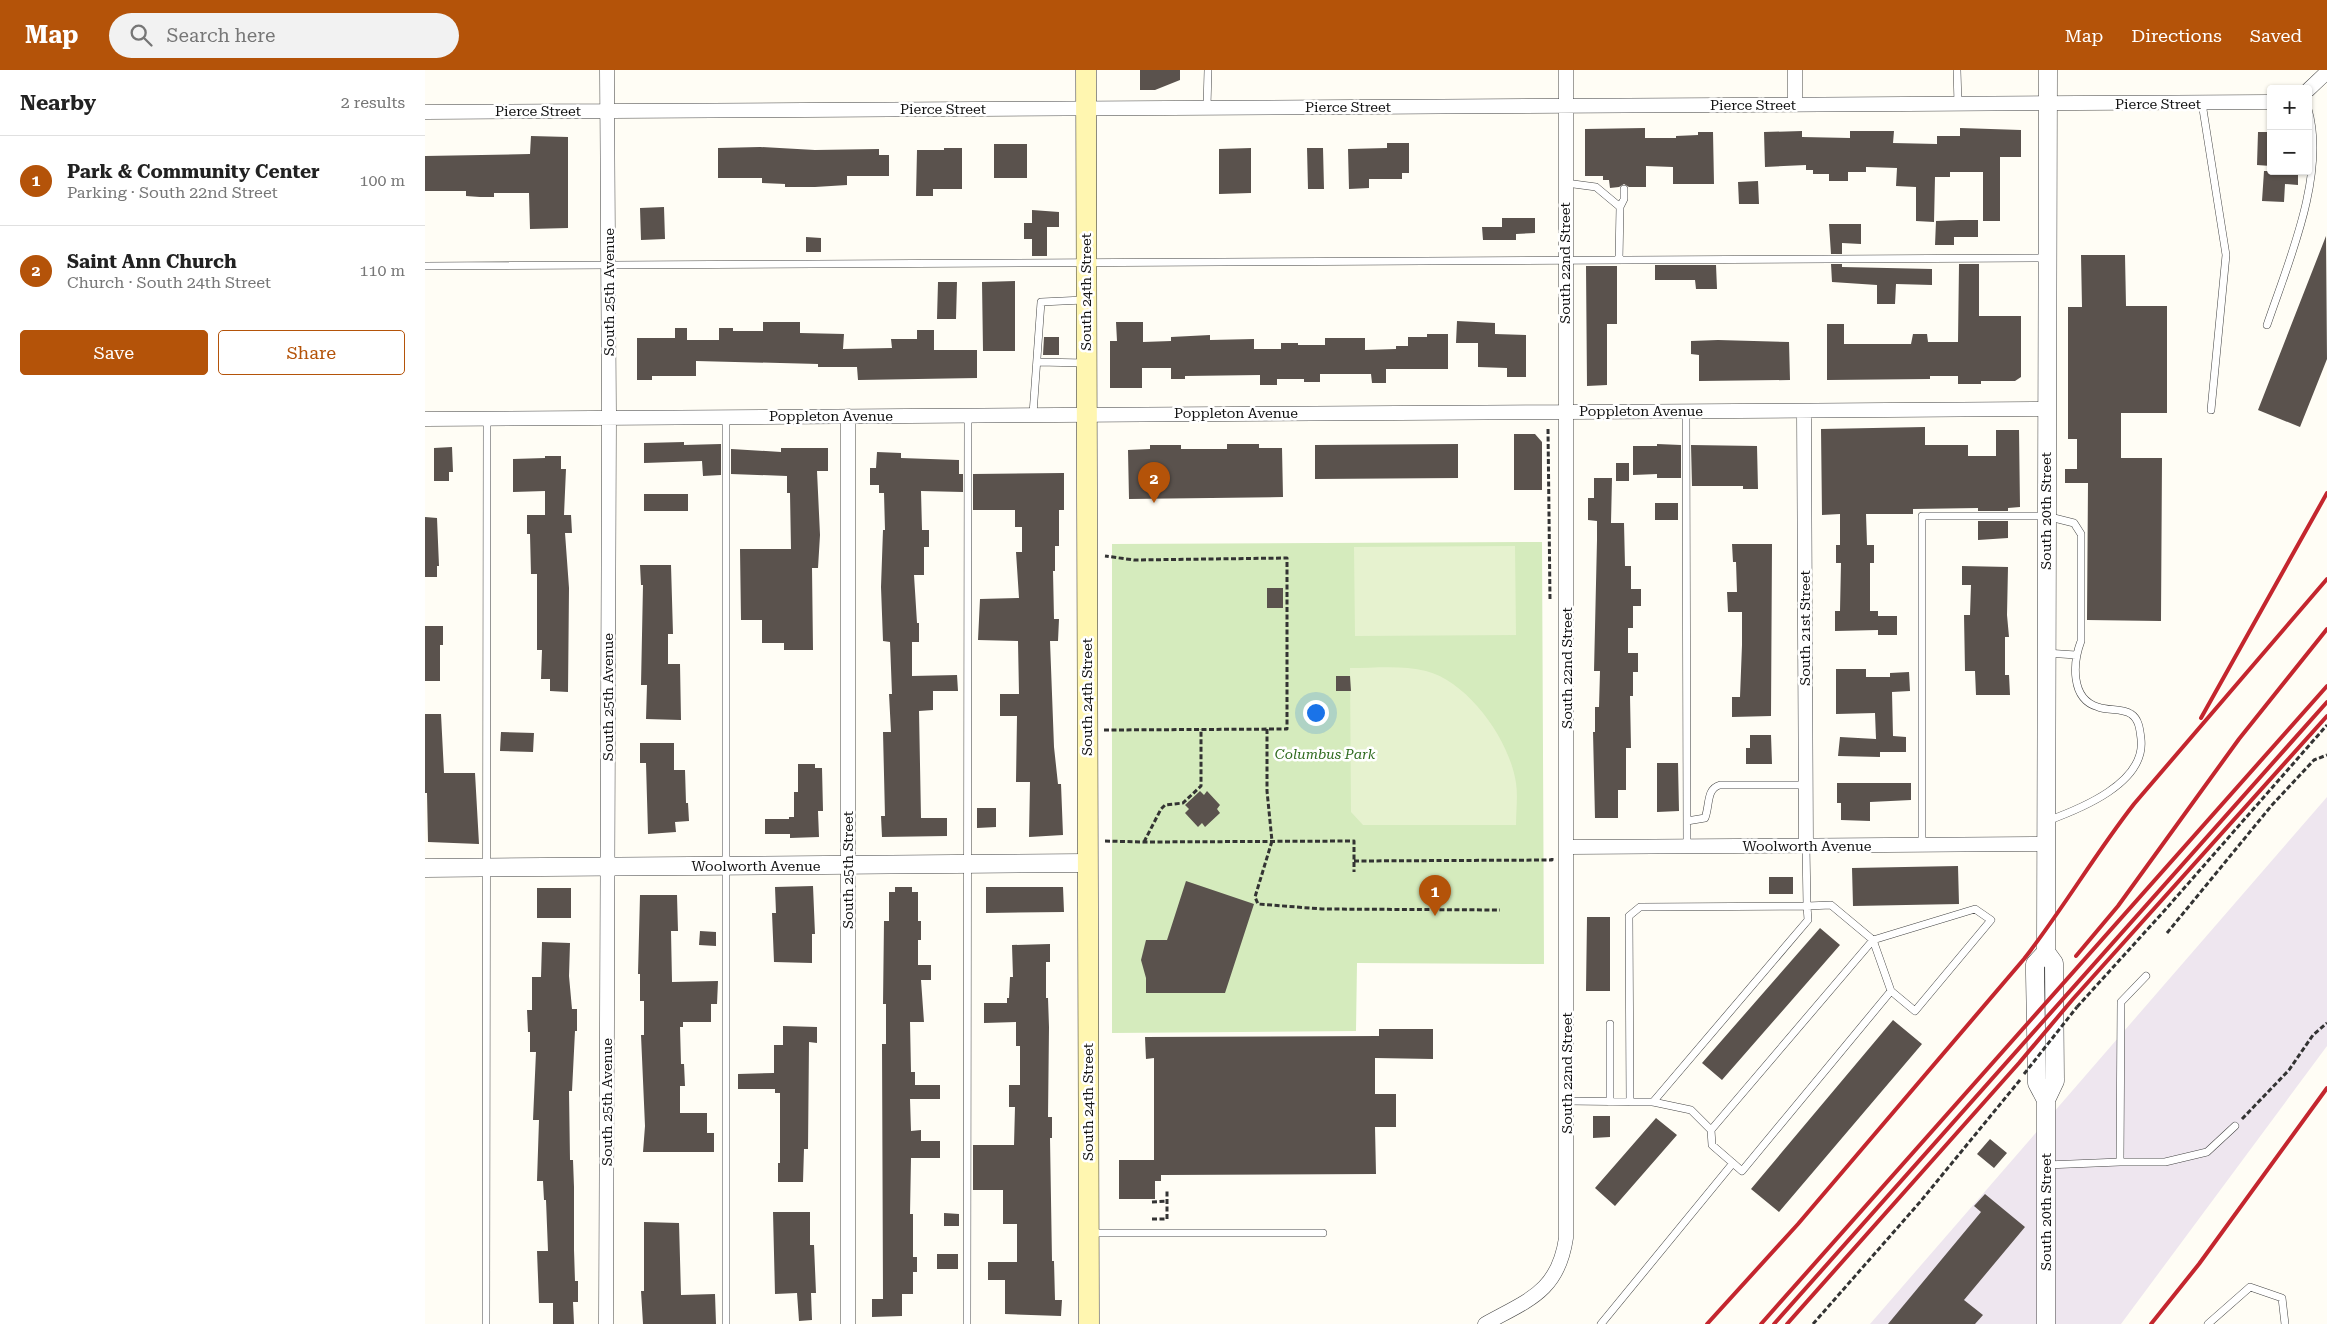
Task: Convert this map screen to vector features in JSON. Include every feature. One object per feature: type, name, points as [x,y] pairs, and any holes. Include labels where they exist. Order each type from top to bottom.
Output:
[{"type":"main road","name":"South 24th Street","points":[[1086,70],[1089,1324]]},
{"type":"street","name":"South 25th Avenue","points":[[607,70],[609,265],[607,1324]]},
{"type":"street","name":"South 22nd Street","points":[[1485,1324],[1538,1294],[1552,1280],[1560,1265],[1566,1238],[1568,846],[1565,412],[1566,70]]},
{"type":"street","points":[[1795,70],[1795,105]]},
{"type":"street","name":"South 20th Street","points":[[2046,1324],[2047,1100],[2037,1083],[2035,964],[2046,952],[2048,70]]},
{"type":"street","points":[[2312,86],[2326,73]]},
{"type":"street","name":"Pierce Street","points":[[425,112],[1565,105],[2202,104],[2267,102]]},
{"type":"street","name":"Poppleton Avenue","points":[[425,418],[2047,409]]},
{"type":"street","name":"South 21st Street","points":[[1804,411],[1806,846]]},
{"type":"street","name":"South 25th Street","points":[[848,416],[848,1324]]},
{"type":"street","name":"Woolworth Avenue","points":[[1568,846],[2046,844]]},
{"type":"street","name":"Woolworth Avenue","points":[[425,868],[1088,863]]},
{"type":"lane","points":[[1207,108],[1209,70]]},
{"type":"lane","points":[[1957,70],[1957,104]]},
{"type":"lane","points":[[2202,104],[2226,255],[2211,410]]},
{"type":"lane","points":[[2267,325],[2309,201],[2312,130]]},
{"type":"lane","points":[[1565,183],[1596,187],[1620,207]]},
{"type":"lane","points":[[1619,260],[1620,207],[1623,199],[1623,189]]},
{"type":"lane","points":[[425,266],[2048,258]]},
{"type":"lane","points":[[1033,414],[1041,302],[1086,300]]},
{"type":"lane","points":[[1037,362],[1086,363]]},
{"type":"lane","points":[[1685,411],[1687,847]]},
{"type":"lane","points":[[967,1324],[968,415]]},
{"type":"lane","points":[[726,417],[726,1324]]},
{"type":"lane","points":[[486,1324],[487,418]]},
{"type":"lane","points":[[1922,845],[1922,516],[2047,516],[2074,523],[2081,534],[2081,641],[2076,655],[2076,680],[2083,696],[2096,707],[2120,710],[2132,715],[2139,726],[2142,750],[2129,773],[2115,788],[2089,805],[2046,822]]},
{"type":"lane","points":[[2046,653],[2076,655]]},
{"type":"lane","points":[[1687,821],[1705,818],[1709,808],[1710,792],[1714,787],[1721,785],[1805,785]]},
{"type":"lane","points":[[1653,1102],[1808,920],[1806,846]]},
{"type":"lane","points":[[1630,1102],[1629,916],[1640,907],[1831,905],[1873,940],[1891,991],[1915,1011],[1991,920],[1975,909],[1873,940],[1711,1130]]},
{"type":"lane","points":[[2120,1162],[2121,1002],[2146,976]]},
{"type":"lane","points":[[1567,1101],[1653,1102],[1691,1110],[1711,1130],[1713,1146],[1742,1171],[1891,991]]},
{"type":"lane","points":[[1610,1024],[1610,1102]]},
{"type":"lane","points":[[2046,1165],[2165,1162],[2207,1152],[2235,1126]]},
{"type":"lane","points":[[1601,1324],[1733,1163]]},
{"type":"lane","points":[[1089,1234],[1323,1233]]},
{"type":"lane","points":[[2208,1324],[2250,1287],[2282,1298],[2285,1324]]},
{"type":"path","points":[[1105,556],[1134,560],[1287,558],[1287,729],[1105,730]]},
{"type":"path","points":[[1813,1324],[1920,1202],[2011,1092],[2077,1007],[2165,910],[2327,725]]},
{"type":"path","points":[[1144,842],[1161,809],[1165,805],[1183,803],[1201,786],[1201,729]]},
{"type":"path","points":[[1267,729],[1267,791],[1272,841],[1255,897],[1258,904],[1322,909],[1500,910]]},
{"type":"path","points":[[2167,933],[2273,805],[2314,760],[2327,755]]},
{"type":"path","points":[[1105,842],[1354,841],[1354,872]]},
{"type":"path","points":[[1354,861],[1552,860]]},
{"type":"path","points":[[2235,1126],[2289,1070],[2313,1035],[2327,1023]]},
{"type":"path","points":[[1152,1219],[1167,1220],[1167,1189]]},
{"type":"path","points":[[1152,1202],[1167,1201]]},
{"type":"shaded area","points":[[2327,797],[2327,1046],[2121,1324],[1870,1324]]},
{"type":"green space","name":"Columbus Park","points":[[1542,542],[1544,964],[1357,963],[1356,1031],[1112,1033],[1112,544]]},
{"type":"green space","points":[[1515,546],[1516,635],[1355,636],[1354,547]]},
{"type":"green space","points":[[1398,667],[1426,671],[1442,677],[1472,700],[1496,732],[1512,767],[1517,788],[1516,825],[1363,825],[1351,812],[1350,668]]},
{"type":"building","points":[[1140,70],[1180,70],[1180,80],[1155,90],[1140,90]]},
{"type":"building","points":[[1645,128],[1645,138],[1676,138],[1676,136],[1698,135],[1698,132],[1713,132],[1714,184],[1673,184],[1673,167],[1646,166],[1646,187],[1629,187],[1624,184],[1619,187],[1610,188],[1609,180],[1603,180],[1603,176],[1585,176],[1585,129]]},
{"type":"building","points":[[1960,128],[2021,130],[2021,157],[2000,157],[2000,221],[1983,221],[1983,172],[1950,172],[1950,177],[1935,177],[1934,222],[1916,221],[1916,187],[1896,186],[1897,168],[1866,167],[1866,172],[1848,172],[1848,181],[1829,181],[1829,174],[1813,174],[1813,170],[1806,170],[1806,165],[1765,167],[1764,132],[1802,131],[1802,137],[1850,138],[1850,131],[1894,131],[1893,143],[1937,144],[1937,136],[1960,136]]},
{"type":"building","points":[[2258,132],[2267,132],[2267,166],[2257,165]]},
{"type":"building","points":[[531,136],[568,137],[568,228],[530,229],[529,193],[494,193],[494,197],[480,197],[466,196],[466,191],[425,191],[425,156],[530,154]]},
{"type":"building","points":[[1387,143],[1409,143],[1409,173],[1402,173],[1402,179],[1369,179],[1369,188],[1349,189],[1348,149],[1387,148]]},
{"type":"building","points":[[994,144],[1027,144],[1027,178],[994,178]]},
{"type":"building","points":[[760,147],[815,150],[879,149],[879,155],[889,155],[889,176],[847,176],[847,185],[815,187],[785,187],[785,184],[762,183],[762,178],[718,178],[718,148]]},
{"type":"building","points":[[944,148],[962,148],[962,189],[933,189],[933,196],[916,196],[917,150],[944,150]]},
{"type":"building","points":[[1251,148],[1251,193],[1219,194],[1219,149]]},
{"type":"building","points":[[1307,148],[1323,148],[1324,189],[1308,189]]},
{"type":"building","points":[[2264,171],[2267,171],[2267,175],[2298,175],[2298,185],[2285,184],[2284,202],[2262,201]]},
{"type":"building","points":[[1758,181],[1759,204],[1739,204],[1738,182]]},
{"type":"building","points":[[664,207],[665,239],[641,240],[640,208]]},
{"type":"building","points":[[1032,210],[1059,212],[1059,227],[1047,227],[1047,256],[1032,256],[1032,239],[1024,239],[1024,223],[1032,223]]},
{"type":"building","points":[[1502,218],[1535,218],[1535,233],[1516,234],[1516,240],[1483,240],[1482,227],[1502,227]]},
{"type":"building","points":[[1978,220],[1978,237],[1954,237],[1954,245],[1935,245],[1936,221]]},
{"type":"building","points":[[1829,224],[1861,224],[1861,244],[1842,243],[1842,254],[1831,254]]},
{"type":"building","points":[[2326,236],[2327,359],[2300,427],[2258,410]]},
{"type":"building","points":[[806,237],[821,238],[821,252],[806,252]]},
{"type":"building","points":[[2081,255],[2125,255],[2126,306],[2167,306],[2167,413],[2121,413],[2121,458],[2162,458],[2161,621],[2087,620],[2088,483],[2065,483],[2065,469],[2077,469],[2077,439],[2068,439],[2068,307],[2082,307]]},
{"type":"building","points":[[1831,264],[1842,264],[1842,267],[1932,269],[1932,285],[1896,284],[1895,304],[1877,304],[1877,285],[1832,282]]},
{"type":"building","points":[[1959,264],[1979,264],[1979,316],[2021,316],[2021,377],[2015,381],[1981,381],[1981,384],[1958,384],[1958,376],[1930,376],[1930,379],[1827,380],[1827,324],[1844,324],[1844,344],[1911,344],[1913,334],[1927,334],[1928,342],[1958,342]]},
{"type":"building","points":[[1655,265],[1716,265],[1717,289],[1696,289],[1695,280],[1655,280]]},
{"type":"building","points":[[1586,266],[1617,266],[1617,324],[1607,324],[1607,385],[1587,386]]},
{"type":"building","points":[[1015,281],[1015,351],[983,351],[982,282]]},
{"type":"building","points":[[938,282],[957,282],[956,319],[937,319]]},
{"type":"building","points":[[1457,321],[1495,323],[1495,334],[1526,335],[1526,377],[1507,377],[1507,368],[1478,367],[1478,343],[1456,343]]},
{"type":"building","points":[[763,322],[800,322],[800,333],[844,334],[843,349],[892,348],[891,339],[917,339],[917,330],[934,330],[934,350],[977,350],[977,378],[858,380],[857,367],[818,367],[818,364],[696,361],[696,376],[652,376],[652,380],[637,380],[637,338],[675,338],[675,328],[687,328],[687,340],[719,340],[719,328],[733,328],[733,331],[763,331]]},
{"type":"building","points":[[1116,322],[1143,322],[1143,342],[1171,341],[1171,337],[1210,335],[1210,340],[1254,339],[1254,349],[1281,349],[1281,343],[1325,345],[1325,338],[1365,338],[1365,350],[1396,349],[1396,346],[1408,346],[1408,337],[1427,337],[1427,334],[1448,334],[1448,369],[1386,369],[1386,383],[1372,383],[1371,374],[1320,374],[1320,382],[1304,382],[1304,379],[1277,379],[1277,385],[1260,385],[1260,375],[1185,376],[1185,379],[1171,379],[1171,368],[1142,368],[1142,388],[1110,388],[1110,341],[1117,341]]},
{"type":"building","points":[[1044,337],[1059,337],[1059,355],[1043,355]]},
{"type":"building","points":[[1691,341],[1789,342],[1790,380],[1699,381],[1699,355],[1691,354]]},
{"type":"building","points":[[1925,427],[1925,445],[1968,445],[1968,456],[1996,456],[1996,430],[2019,430],[2020,507],[2008,508],[2008,511],[1978,511],[1978,508],[1913,509],[1913,514],[1866,514],[1867,545],[1874,545],[1874,563],[1870,563],[1870,611],[1878,611],[1878,616],[1897,616],[1897,635],[1878,635],[1878,630],[1835,631],[1835,611],[1840,611],[1841,563],[1836,563],[1836,545],[1840,545],[1840,514],[1822,515],[1821,429]]},
{"type":"building","points":[[1514,434],[1535,434],[1542,442],[1542,490],[1514,490]]},
{"type":"building","points":[[684,442],[684,445],[721,444],[721,475],[703,476],[702,461],[644,463],[644,443]]},
{"type":"building","points":[[1227,444],[1259,444],[1259,448],[1282,448],[1283,497],[1129,499],[1128,450],[1150,449],[1150,445],[1181,445],[1181,449],[1227,449]]},
{"type":"building","points":[[1458,444],[1458,478],[1315,479],[1315,445]]},
{"type":"building","points":[[1657,444],[1681,445],[1681,478],[1657,478],[1657,474],[1633,475],[1633,446],[1657,446]]},
{"type":"building","points":[[1691,445],[1757,446],[1758,489],[1743,489],[1743,486],[1692,486]]},
{"type":"building","points":[[452,447],[453,472],[449,472],[449,481],[434,481],[434,448]]},
{"type":"building","points":[[781,448],[828,448],[828,471],[817,471],[820,535],[818,568],[812,568],[813,650],[784,650],[784,643],[762,643],[762,620],[741,620],[740,549],[791,549],[790,493],[787,493],[787,476],[731,474],[731,449],[781,452]]},
{"type":"building","points":[[877,452],[901,453],[901,458],[959,460],[959,474],[963,474],[963,492],[921,491],[922,530],[929,530],[929,547],[924,547],[924,575],[914,575],[919,642],[912,642],[912,676],[957,675],[958,691],[933,691],[933,710],[919,711],[921,818],[947,818],[947,836],[882,837],[881,816],[885,816],[883,732],[891,732],[889,694],[892,694],[890,642],[883,641],[881,587],[883,530],[885,530],[884,493],[879,493],[879,485],[870,485],[870,468],[876,468]]},
{"type":"building","points":[[545,456],[561,456],[561,469],[566,469],[564,515],[571,515],[572,533],[565,533],[569,588],[568,692],[550,691],[550,679],[541,679],[542,650],[537,650],[537,574],[531,574],[530,534],[527,534],[527,515],[545,515],[545,491],[513,492],[513,459],[545,458]]},
{"type":"building","points":[[1616,463],[1629,463],[1629,481],[1616,481]]},
{"type":"building","points":[[1064,473],[1064,510],[1059,510],[1059,546],[1055,546],[1055,571],[1053,571],[1054,619],[1059,619],[1058,641],[1050,641],[1054,747],[1058,784],[1061,784],[1063,835],[1029,837],[1030,782],[1016,782],[1017,716],[1000,716],[1000,694],[1019,694],[1018,641],[978,640],[980,599],[1019,598],[1016,552],[1022,552],[1022,527],[1015,527],[1015,510],[973,510],[973,474]]},
{"type":"building","points":[[1594,478],[1612,478],[1611,523],[1624,523],[1625,566],[1631,566],[1631,589],[1641,589],[1641,606],[1633,606],[1633,628],[1628,628],[1628,653],[1638,653],[1638,672],[1633,672],[1633,696],[1630,696],[1631,748],[1626,748],[1626,790],[1618,790],[1618,818],[1595,818],[1593,732],[1595,732],[1595,707],[1599,707],[1600,671],[1594,671],[1597,521],[1588,520],[1588,498],[1594,498]]},
{"type":"building","points":[[644,494],[688,494],[688,511],[644,511]]},
{"type":"building","points":[[1655,503],[1678,503],[1678,520],[1655,520]]},
{"type":"building","points":[[425,517],[437,518],[439,566],[437,566],[437,577],[425,577]]},
{"type":"building","points":[[1978,521],[2008,521],[2008,538],[1978,540]]},
{"type":"building","points":[[1732,544],[1772,544],[1771,716],[1732,717],[1732,697],[1740,697],[1742,612],[1728,612],[1727,592],[1737,592],[1736,562],[1733,562]]},
{"type":"building","points":[[640,565],[671,565],[673,634],[668,634],[668,664],[680,664],[681,720],[646,719],[647,685],[641,685],[643,585],[641,585]]},
{"type":"building","points":[[1962,566],[2008,567],[2007,615],[2009,637],[2005,637],[2005,675],[2009,675],[2010,695],[1976,695],[1975,671],[1965,671],[1964,615],[1970,615],[1971,585],[1962,585]]},
{"type":"building","points":[[1267,588],[1283,588],[1283,608],[1267,608]]},
{"type":"building","points":[[425,626],[443,626],[443,645],[440,645],[440,681],[425,681]]},
{"type":"building","points":[[1836,669],[1866,669],[1866,677],[1890,677],[1890,673],[1909,672],[1910,691],[1892,692],[1893,736],[1906,737],[1906,752],[1880,752],[1880,757],[1838,756],[1840,737],[1876,739],[1875,713],[1836,714]]},
{"type":"building","points":[[1336,676],[1350,676],[1351,691],[1336,691]]},
{"type":"building","points":[[425,714],[441,714],[444,773],[475,773],[479,844],[428,842],[427,793],[425,793]]},
{"type":"building","points":[[501,732],[534,733],[533,752],[500,751]]},
{"type":"building","points":[[1750,735],[1771,735],[1772,764],[1746,764],[1746,748],[1750,748]]},
{"type":"building","points":[[640,743],[674,743],[674,770],[685,770],[686,803],[688,803],[689,821],[675,822],[676,832],[648,834],[646,763],[640,763]]},
{"type":"building","points":[[1657,763],[1678,763],[1679,811],[1657,812]]},
{"type":"building","points":[[798,764],[815,764],[815,768],[822,768],[823,811],[818,811],[819,837],[790,838],[790,834],[765,834],[765,819],[789,819],[789,817],[794,817],[794,792],[798,792]]},
{"type":"building","points":[[1837,783],[1911,783],[1911,800],[1870,802],[1870,821],[1841,820],[1841,803],[1837,803]]},
{"type":"building","points":[[1200,791],[1204,795],[1207,791],[1220,805],[1217,809],[1220,813],[1205,827],[1202,823],[1198,827],[1185,813],[1189,809],[1185,805]]},
{"type":"building","points":[[977,808],[996,808],[996,827],[977,828]]},
{"type":"building","points":[[1958,866],[1959,904],[1853,906],[1852,868]]},
{"type":"building","points":[[1769,877],[1793,877],[1793,894],[1769,894]]},
{"type":"building","points":[[1186,881],[1254,904],[1225,993],[1146,993],[1146,978],[1141,960],[1146,940],[1167,940]]},
{"type":"building","points":[[813,886],[815,934],[812,934],[812,963],[774,962],[772,913],[776,913],[775,887]]},
{"type":"building","points":[[895,887],[912,887],[912,892],[918,892],[918,921],[921,921],[921,940],[918,940],[918,965],[931,965],[931,980],[921,980],[924,1022],[910,1022],[911,1072],[915,1072],[915,1085],[940,1085],[940,1099],[910,1099],[911,1131],[921,1130],[921,1141],[940,1141],[940,1158],[911,1158],[910,1214],[913,1214],[913,1257],[917,1257],[917,1272],[913,1272],[913,1294],[902,1294],[902,1316],[872,1317],[872,1299],[883,1299],[882,1044],[886,1044],[886,1004],[883,1004],[884,921],[889,921],[889,892],[895,892]]},
{"type":"building","points":[[986,887],[1063,887],[1064,912],[986,913]]},
{"type":"building","points":[[537,888],[571,888],[571,918],[537,918]]},
{"type":"building","points":[[640,895],[677,895],[678,931],[671,931],[672,982],[718,981],[717,1004],[711,1004],[711,1022],[683,1022],[683,1027],[680,1027],[681,1064],[684,1064],[685,1086],[680,1086],[680,1113],[707,1113],[707,1133],[714,1133],[714,1152],[643,1152],[645,1126],[641,1035],[644,1035],[644,1001],[640,1001],[640,974],[638,974]]},
{"type":"building","points":[[1587,917],[1610,917],[1610,991],[1586,991]]},
{"type":"building","points":[[1820,928],[1840,945],[1722,1080],[1702,1063]]},
{"type":"building","points":[[700,931],[716,932],[716,946],[699,945]]},
{"type":"building","points":[[542,942],[570,943],[569,976],[572,1009],[577,1009],[572,1091],[569,1091],[570,1160],[573,1160],[574,1187],[575,1281],[578,1281],[578,1302],[573,1302],[574,1324],[553,1324],[553,1303],[539,1303],[537,1251],[548,1251],[546,1200],[544,1200],[543,1181],[537,1181],[539,1120],[533,1120],[536,1052],[530,1052],[527,1010],[532,1010],[532,977],[541,977]]},
{"type":"building","points":[[1050,944],[1050,962],[1046,962],[1046,998],[1048,998],[1049,1027],[1048,1117],[1052,1117],[1052,1138],[1050,1138],[1052,1261],[1054,1261],[1055,1300],[1062,1300],[1061,1316],[1005,1314],[1005,1280],[988,1280],[988,1262],[1017,1262],[1017,1224],[1003,1224],[1003,1190],[973,1190],[973,1145],[1014,1145],[1015,1107],[1009,1107],[1009,1085],[1020,1085],[1020,1046],[1016,1046],[1016,1022],[984,1023],[984,1003],[1007,1003],[1010,977],[1013,977],[1012,945]]},
{"type":"building","points":[[1893,1020],[1922,1044],[1779,1212],[1751,1189]]},
{"type":"building","points":[[783,1026],[817,1027],[817,1043],[809,1042],[808,1149],[804,1149],[803,1182],[778,1182],[778,1163],[780,1163],[780,1093],[775,1093],[775,1089],[738,1089],[738,1074],[774,1073],[774,1045],[783,1045]]},
{"type":"building","points":[[1379,1029],[1433,1029],[1433,1059],[1375,1058],[1375,1094],[1396,1094],[1396,1127],[1375,1127],[1376,1174],[1161,1175],[1161,1181],[1155,1181],[1155,1199],[1119,1199],[1119,1160],[1154,1160],[1154,1058],[1146,1059],[1145,1037],[1379,1036]]},
{"type":"building","points":[[1593,1116],[1610,1116],[1610,1137],[1593,1138]]},
{"type":"building","points":[[1656,1118],[1677,1135],[1615,1206],[1595,1188]]},
{"type":"building","points":[[1990,1139],[2007,1153],[1994,1168],[1977,1154]]},
{"type":"building","points":[[1985,1194],[2025,1227],[1964,1300],[1983,1315],[1975,1324],[1888,1324],[1981,1212],[1974,1206]]},
{"type":"building","points":[[773,1212],[810,1212],[810,1245],[814,1245],[816,1293],[811,1293],[812,1320],[799,1321],[797,1293],[775,1294]]},
{"type":"building","points":[[944,1213],[959,1214],[959,1226],[944,1226]]},
{"type":"building","points":[[644,1222],[679,1223],[681,1295],[715,1294],[716,1324],[643,1324],[641,1291],[644,1291]]},
{"type":"building","points":[[937,1254],[958,1254],[958,1269],[937,1269]]},
{"type":"railway","points":[[2201,718],[2327,493]]},
{"type":"railway","points":[[1707,1324],[1798,1224],[2024,959],[2134,804],[2327,579]]},
{"type":"railway","points":[[2076,956],[2118,906],[2239,739],[2327,629]]},
{"type":"railway","points":[[1761,1324],[2327,686]]},
{"type":"railway","points":[[1774,1324],[2327,702]]},
{"type":"railway","points":[[1787,1324],[2019,1063],[2073,999],[2327,716]]},
{"type":"railway","points":[[2151,1324],[2199,1264],[2327,1088]]},
{"type":"place","name":"Saint Ann Church","points":[[1154,503]]},
{"type":"place","name":"Park & Community Center","points":[[1435,916]]}]
